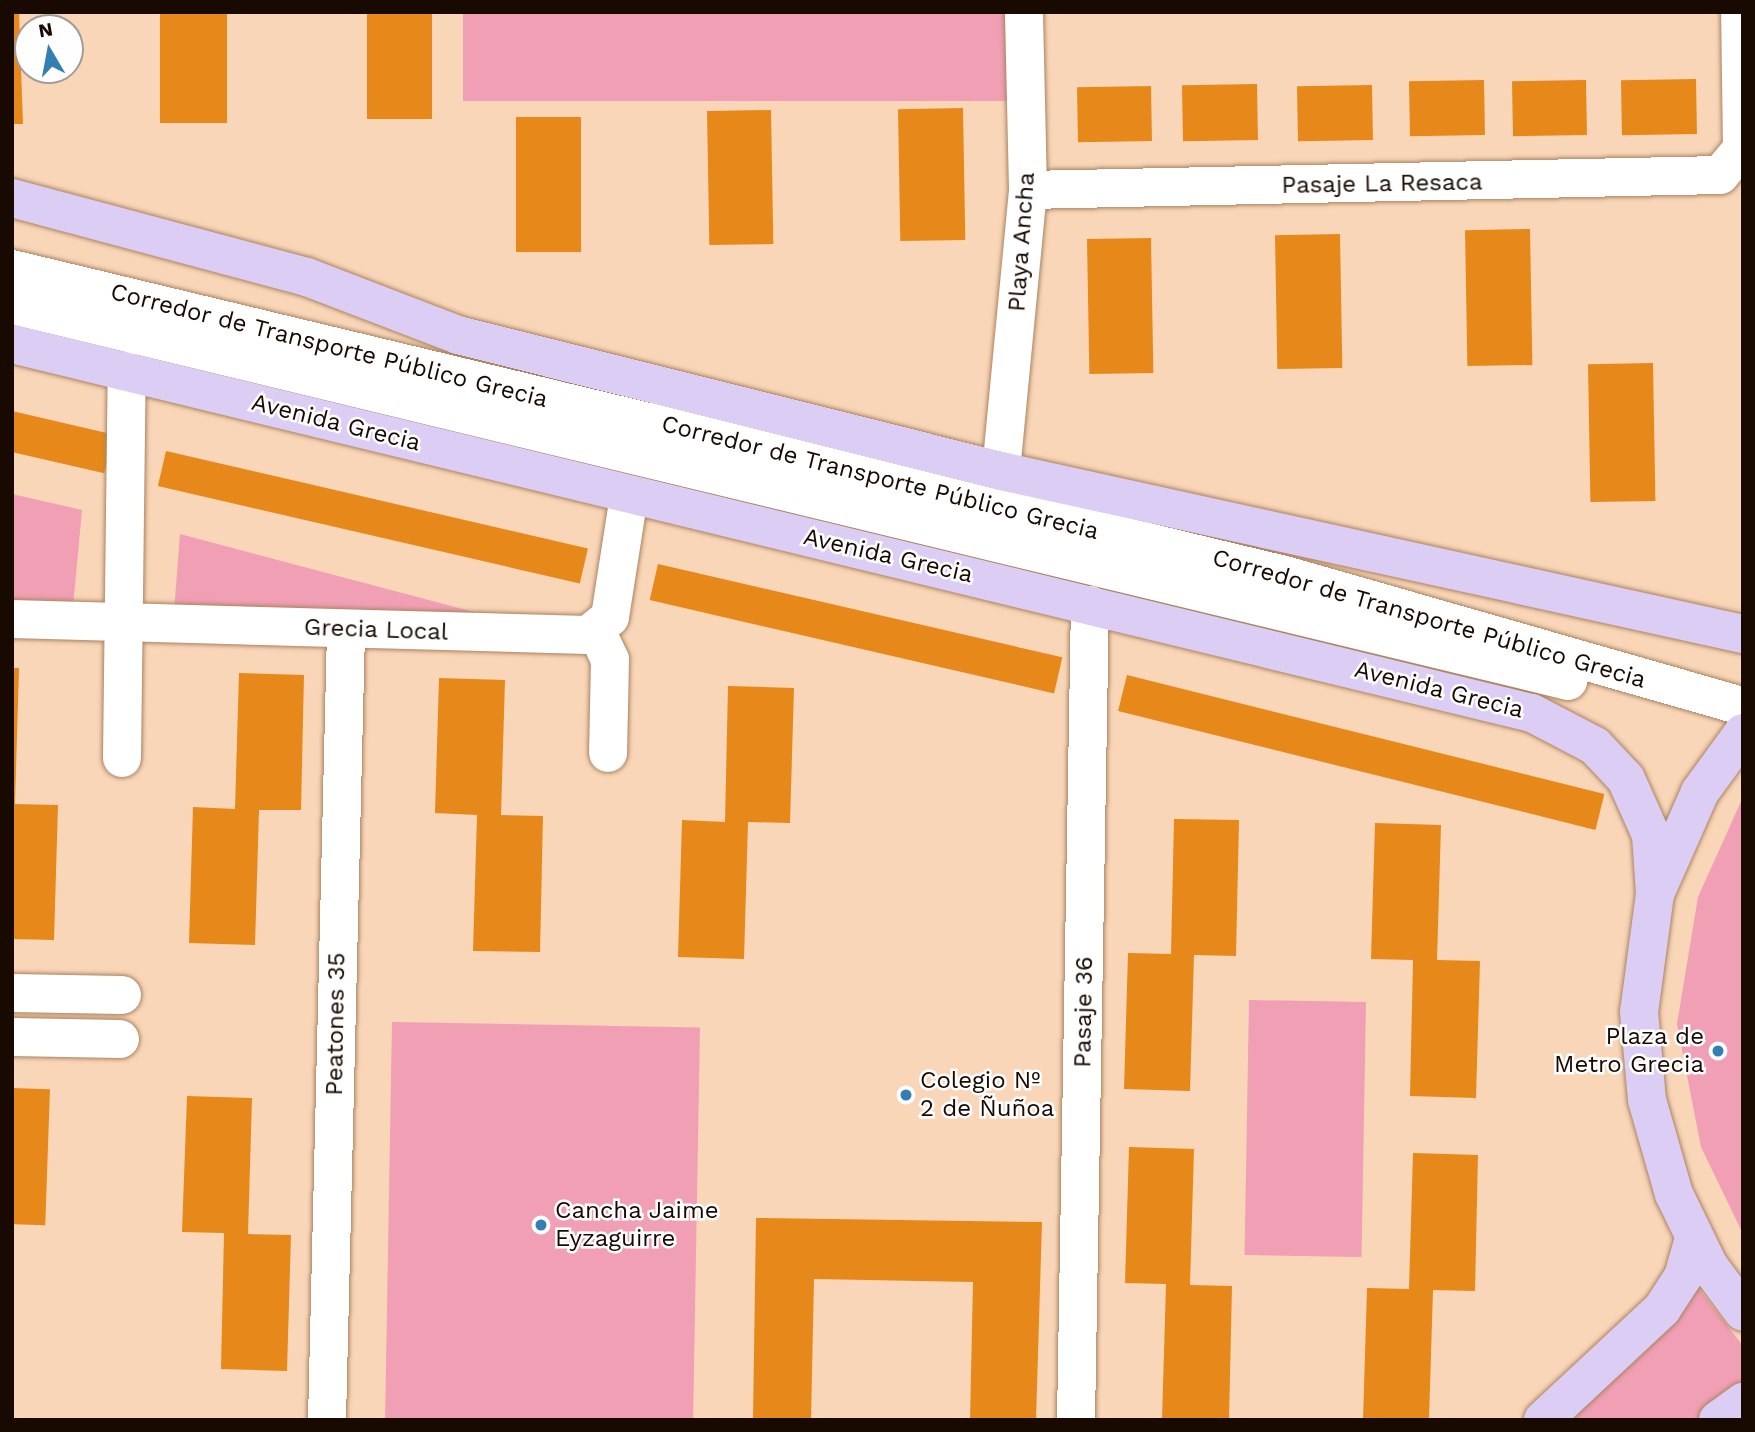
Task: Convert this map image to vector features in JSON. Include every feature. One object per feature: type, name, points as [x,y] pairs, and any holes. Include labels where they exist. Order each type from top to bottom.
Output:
[{"type":"main road","points":[[12,198],[296,273],[458,335],[1001,471],[1743,634]]},
{"type":"main road","name":"Avenida Grecia","points":[[12,344],[629,495],[1090,604],[1550,720],[1595,746],[1635,794],[1651,835],[1655,894]]},
{"type":"main road","points":[[1743,733],[1700,792],[1655,894],[1641,972],[1642,1052],[1658,1148],[1694,1238],[1743,1312]]},
{"type":"main road","points":[[1543,1420],[1662,1309],[1683,1277],[1694,1238]]},
{"type":"main road","points":[[1718,1420],[1743,1402]]},
{"type":"street","name":"Playa Ancha","points":[[1001,471],[1028,190],[1024,12]]},
{"type":"street","name":"Pasaje La Resaca","points":[[1028,190],[1707,178],[1733,167],[1742,141],[1740,12]]},
{"type":"street","name":"Corredor de Transporte Público Grecia","points":[[12,269],[1285,575],[1743,705]]},
{"type":"street","name":"Corredor de Transporte Público Grecia","points":[[12,305],[1743,722]]},
{"type":"street","points":[[122,758],[127,371]]},
{"type":"street","points":[[608,753],[610,660],[597,632],[610,617],[629,495]]},
{"type":"street","name":"Pasaje 36","points":[[1076,1420],[1090,604]]},
{"type":"street","name":"Grecia Local","points":[[12,620],[346,629],[597,632]]},
{"type":"street","name":"Peatones 35","points":[[327,1420],[346,629]]},
{"type":"street","points":[[12,993],[122,995]]},
{"type":"street","points":[[12,1037],[120,1039]]},
{"type":"shaded area","points":[[463,12],[1008,12],[1008,101],[463,101]]},
{"type":"shaded area","points":[[12,494],[82,510],[73,607],[12,605]]},
{"type":"shaded area","points":[[180,534],[474,612],[471,628],[174,612]]},
{"type":"shaded area","name":"Plaza de Metro Grecia","points":[[1743,797],[1743,1234],[1701,1147],[1677,1024],[1698,897]]},
{"type":"shaded area","points":[[1249,1000],[1366,1002],[1362,1257],[1245,1255]]},
{"type":"shaded area","name":"Cancha Jaime Eyzaguirre","points":[[392,1022],[700,1027],[693,1420],[385,1420]]},
{"type":"shaded area","points":[[1689,1276],[1743,1346],[1743,1391],[1699,1420],[1551,1420]]},
{"type":"building","points":[[12,12],[19,12],[14,14],[14,84],[22,84],[23,124],[12,124]]},
{"type":"building","points":[[160,12],[227,12],[227,123],[160,123]]},
{"type":"building","points":[[367,12],[432,12],[432,119],[367,119]]},
{"type":"building","points":[[1696,79],[1697,134],[1622,135],[1621,80]]},
{"type":"building","points":[[1484,80],[1485,135],[1410,136],[1409,81]]},
{"type":"building","points":[[1586,80],[1587,135],[1513,136],[1512,81]]},
{"type":"building","points":[[1257,84],[1258,140],[1183,141],[1182,85]]},
{"type":"building","points":[[1372,85],[1373,140],[1298,141],[1297,86]]},
{"type":"building","points":[[1151,86],[1152,141],[1078,142],[1077,87]]},
{"type":"building","points":[[963,108],[965,240],[900,241],[898,109]]},
{"type":"building","points":[[771,110],[773,244],[709,245],[707,111]]},
{"type":"building","points":[[516,117],[581,117],[581,252],[516,252]]},
{"type":"building","points":[[1530,229],[1532,365],[1467,366],[1465,230]]},
{"type":"building","points":[[1340,234],[1342,368],[1277,369],[1275,235]]},
{"type":"building","points":[[1151,238],[1153,373],[1089,374],[1087,239]]},
{"type":"building","points":[[1653,363],[1655,501],[1590,502],[1588,364]]},
{"type":"building","points":[[12,411],[113,434],[104,473],[12,452]]},
{"type":"building","points":[[166,451],[588,548],[580,583],[158,486]]},
{"type":"building","points":[[658,564],[1062,657],[1054,693],[650,600]]},
{"type":"building","points":[[12,668],[19,668],[15,804],[58,805],[54,940],[12,939]]},
{"type":"building","points":[[239,673],[304,675],[301,810],[259,810],[255,945],[189,943],[193,807],[235,809]]},
{"type":"building","points":[[1127,675],[1604,794],[1595,830],[1118,711]]},
{"type":"building","points":[[439,678],[505,680],[501,815],[543,816],[540,952],[473,951],[477,815],[435,813]]},
{"type":"building","points":[[728,686],[794,688],[790,823],[748,822],[744,959],[678,957],[682,820],[725,822]]},
{"type":"building","points":[[1174,819],[1239,820],[1236,956],[1194,955],[1190,1091],[1124,1089],[1128,953],[1171,954]]},
{"type":"building","points":[[1375,823],[1441,825],[1437,960],[1480,961],[1476,1098],[1410,1096],[1413,960],[1371,959]]},
{"type":"building","points":[[12,1088],[50,1089],[45,1225],[12,1224]]},
{"type":"building","points":[[187,1096],[252,1098],[248,1234],[291,1235],[287,1371],[221,1369],[224,1233],[182,1232]]},
{"type":"building","points":[[1129,1147],[1194,1149],[1190,1285],[1232,1286],[1229,1420],[1162,1420],[1166,1284],[1125,1283]]},
{"type":"building","points":[[1413,1153],[1478,1155],[1475,1291],[1433,1290],[1429,1420],[1363,1420],[1367,1288],[1409,1289]]},
{"type":"building","points":[[756,1218],[1042,1222],[1036,1420],[970,1420],[973,1282],[814,1279],[811,1420],[753,1420]]},
{"type":"place","name":"Plaza de Metro Grecia","points":[[1718,1051]]},
{"type":"place","name":"Colegio Nº 2 de Ñuñoa","points":[[906,1095]]},
{"type":"place","name":"Cancha Jaime Eyzaguirre","points":[[541,1225]]}]
